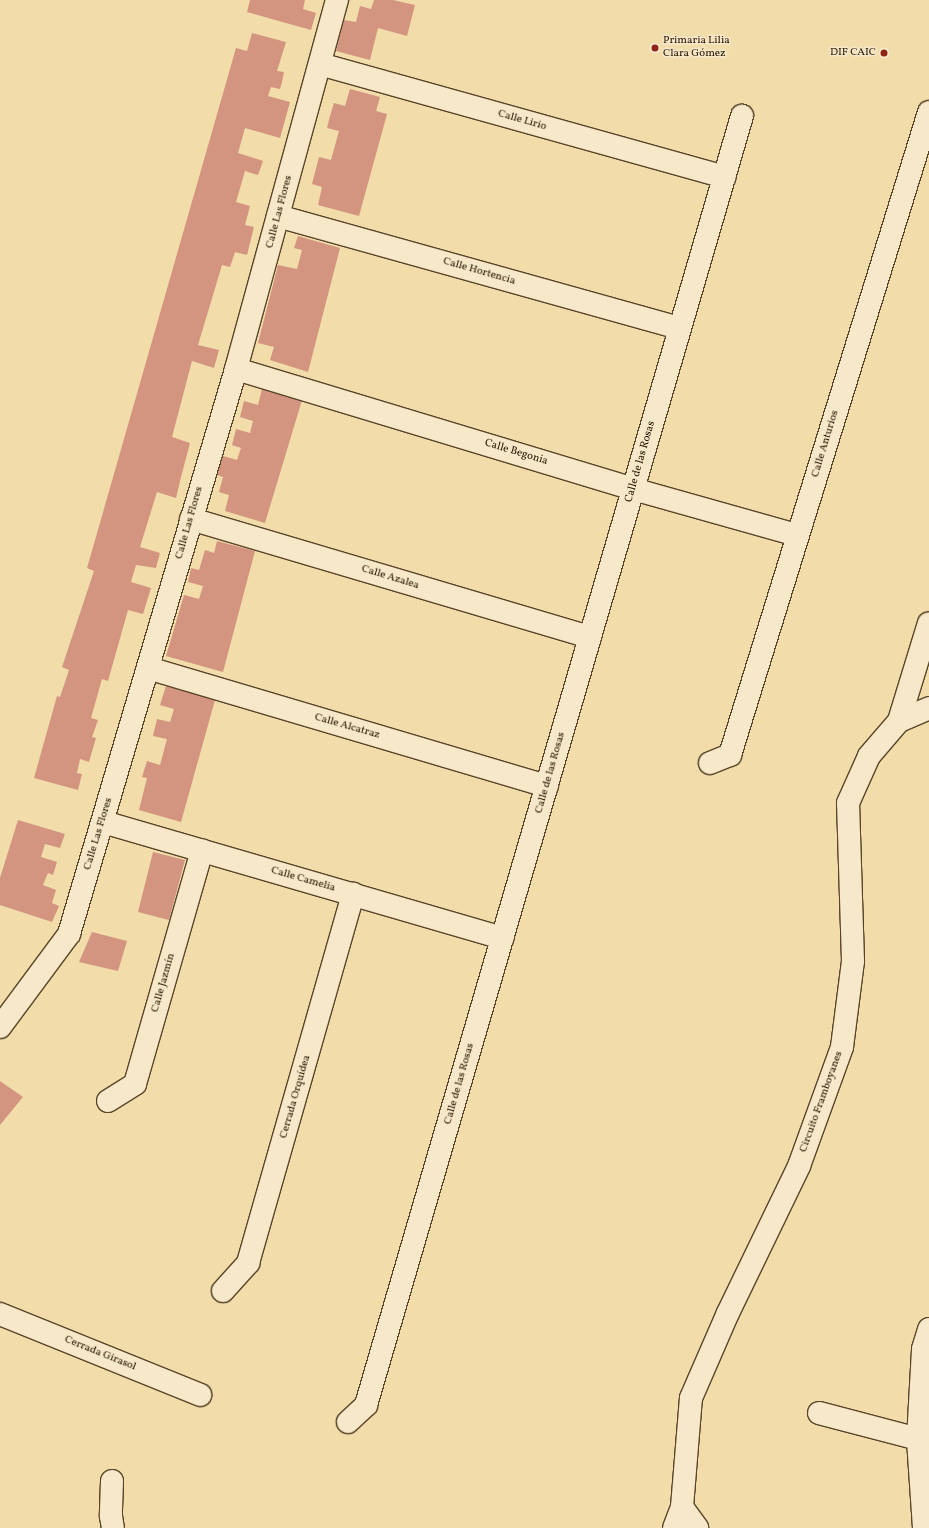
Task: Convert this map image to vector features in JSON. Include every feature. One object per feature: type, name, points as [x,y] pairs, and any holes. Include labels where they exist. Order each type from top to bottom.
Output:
[{"type":"street","name":"Calle Las Flores","points":[[0,1027],[69,934],[236,369],[337,0]]},
{"type":"street","name":"Calle Lirio","points":[[320,64],[724,177]]},
{"type":"street","name":"Calle Anturios","points":[[710,762],[730,754],[929,112]]},
{"type":"street","name":"Calle de las Rosas","points":[[348,1422],[366,1405],[742,116]]},
{"type":"street","name":"Calle Hortencia","points":[[278,216],[680,328]]},
{"type":"street","name":"Calle Begonia","points":[[236,369],[633,489],[797,535]]},
{"type":"street","name":"Calle Azalea","points":[[191,519],[590,637]]},
{"type":"street","points":[[899,721],[929,623]]},
{"type":"street","name":"Calle Alcatraz","points":[[148,668],[547,786]]},
{"type":"street","name":"Circuito Framboyanes","points":[[674,1528],[682,1507],[691,1398],[728,1313],[799,1166],[842,1047],[853,961],[848,803],[869,756],[899,721],[929,708]]},
{"type":"street","name":"Calle Camelia","points":[[103,822],[503,938]]},
{"type":"street","name":"Calle Jazmín","points":[[108,1101],[135,1084],[202,850]]},
{"type":"street","name":"Cerrada Orquídea","points":[[223,1290],[248,1263],[353,894]]},
{"type":"street","name":"Cerrada Girasol","points":[[0,1314],[200,1394]]},
{"type":"street","points":[[922,1525],[918,1439],[923,1349],[929,1329]]},
{"type":"street","points":[[819,1413],[918,1439]]},
{"type":"street","points":[[112,1481],[111,1516],[113,1528]]},
{"type":"street","points":[[682,1507],[697,1528]]},
{"type":"building","points":[[250,0],[305,0],[303,9],[316,13],[311,30],[247,12]]},
{"type":"building","points":[[374,0],[393,0],[415,5],[407,36],[378,28],[370,60],[336,51],[344,20],[356,22],[360,6],[371,9]]},
{"type":"building","points":[[252,33],[286,42],[277,71],[284,72],[280,89],[271,87],[268,96],[290,102],[280,138],[245,128],[238,153],[263,161],[258,175],[245,171],[236,202],[250,206],[245,225],[254,227],[247,255],[235,252],[230,267],[222,265],[198,345],[219,350],[214,368],[192,361],[172,437],[190,443],[176,498],[157,492],[140,547],[160,553],[156,568],[136,565],[131,582],[151,588],[143,614],[128,610],[108,681],[102,679],[91,718],[98,720],[92,737],[96,738],[89,762],[80,759],[77,773],[82,774],[78,790],[34,778],[57,696],[60,697],[69,670],[62,667],[94,571],[87,568],[236,48],[247,51]]},
{"type":"building","points":[[350,89],[380,97],[376,111],[387,114],[359,216],[318,205],[322,187],[312,184],[319,157],[331,160],[339,131],[327,128],[334,103],[345,106]]},
{"type":"building","points":[[298,236],[340,248],[308,372],[270,360],[274,347],[258,343],[278,265],[297,269],[302,250],[294,248]]},
{"type":"building","points":[[262,389],[302,400],[265,523],[225,511],[229,495],[219,492],[223,477],[217,475],[223,456],[237,460],[241,448],[232,445],[236,429],[250,433],[253,421],[240,417],[244,401],[258,405]]},
{"type":"building","points":[[217,541],[255,551],[223,672],[166,656],[184,595],[199,599],[203,586],[188,582],[191,568],[199,570],[205,550],[214,553]]},
{"type":"building","points":[[166,686],[215,700],[181,822],[139,810],[147,778],[142,777],[147,761],[160,765],[167,739],[153,736],[157,719],[170,722],[174,709],[160,705]]},
{"type":"building","points":[[18,820],[65,834],[60,848],[45,844],[41,857],[57,862],[53,875],[48,873],[43,885],[56,890],[52,903],[59,906],[52,922],[0,905],[0,878]]},
{"type":"building","points":[[153,852],[185,860],[169,920],[138,912]]},
{"type":"building","points":[[92,932],[127,941],[118,971],[79,962]]},
{"type":"building","points":[[0,1081],[23,1097],[0,1125]]},
{"type":"place","name":"Primaria Lilia Clara Gómez","points":[[655,48]]},
{"type":"place","name":"DIF CAIC","points":[[884,53]]}]
